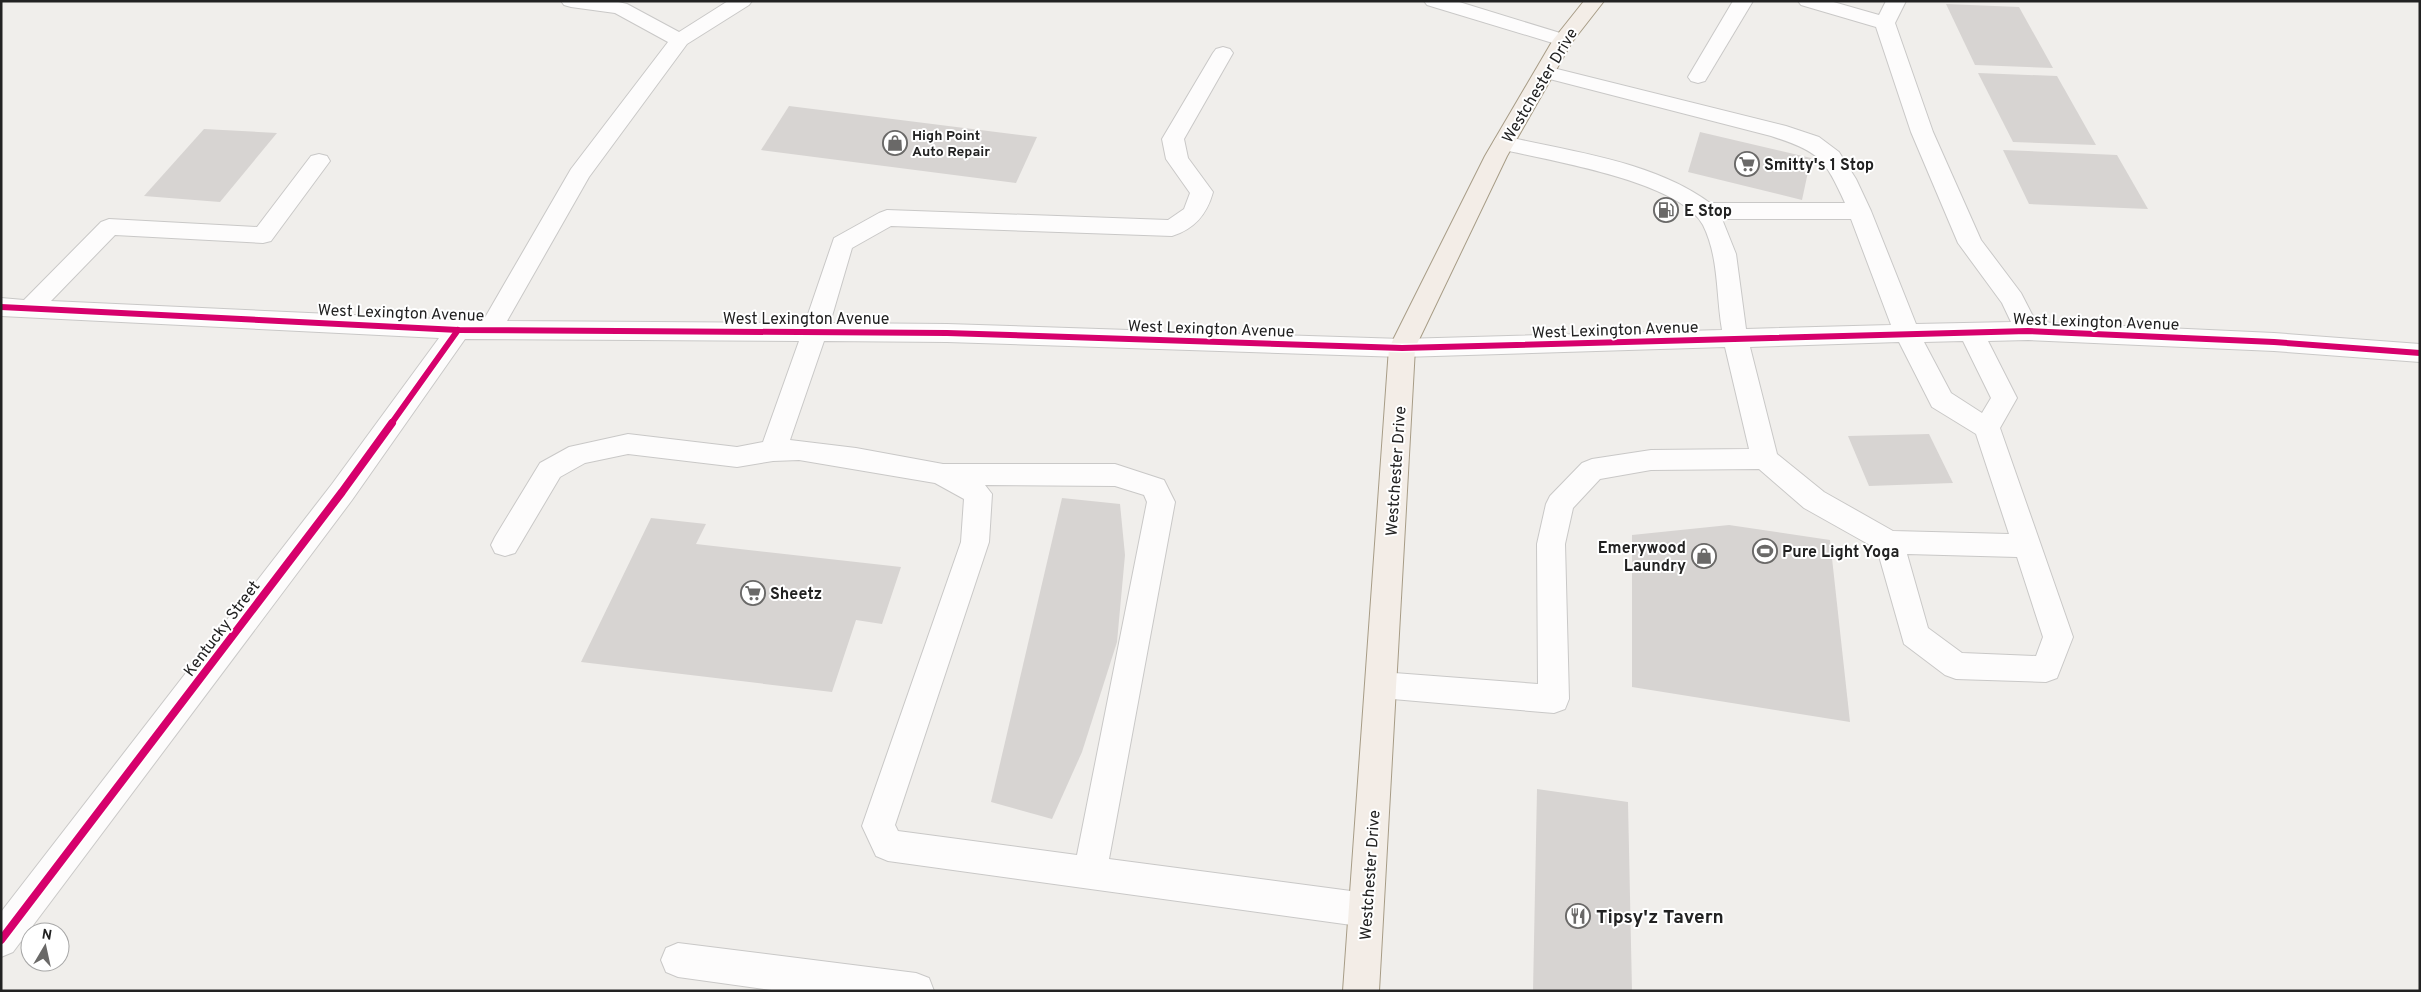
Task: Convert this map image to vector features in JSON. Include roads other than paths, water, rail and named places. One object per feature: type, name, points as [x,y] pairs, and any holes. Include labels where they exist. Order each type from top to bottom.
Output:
[{"type":"main road","name":"Westchester Drive","points":[[1362,991],[1402,348],[1504,143],[1563,40],[1594,1]]},
{"type":"street","points":[[571,1],[620,8],[680,40]]},
{"type":"street","points":[[490,330],[579,174],[680,40],[742,1]]},
{"type":"street","points":[[1434,1],[1563,40]]},
{"type":"street","points":[[1698,77],[1743,1]]},
{"type":"street","points":[[1808,1],[1885,23]]},
{"type":"street","points":[[1896,1],[1885,23],[1922,132],[1970,244],[2012,299],[2028,331]]},
{"type":"street","points":[[773,451],[815,332],[842,244],[887,218],[1172,228],[1184,222],[1196,212],[1202,192],[1177,160],[1173,139],[1223,53]]},
{"type":"street","points":[[1545,72],[1778,130],[1811,142],[1831,157],[1845,179],[1860,211],[1907,333],[1941,400],[1987,428],[2058,637],[2046,669],[1956,666],[1915,635],[1889,542]]},
{"type":"street","points":[[1504,143],[1610,168],[1677,191],[1704,211],[1722,241],[1736,339],[1765,459],[1814,500],[1889,542],[2026,546]]},
{"type":"street","points":[[30,308],[110,227],[263,235],[319,161]]},
{"type":"street","points":[[1704,211],[1860,211]]},
{"type":"street","name":"West Lexington Avenue","points":[[1,307],[458,330],[957,333],[1402,348],[2028,331],[2274,342],[2420,353]]},
{"type":"street","name":"Kentucky Street","points":[[1,940],[342,492],[458,330]]},
{"type":"street","points":[[1972,333],[2004,398],[1987,428]]},
{"type":"street","points":[[505,545],[550,470],[578,454],[628,444],[737,457],[773,451],[799,450],[856,458],[942,474],[1115,475],[1154,488],[1162,502],[1090,872]]},
{"type":"street","points":[[1381,685],[1554,698],[1551,544],[1560,504],[1592,470],[1651,460],[1765,459]]},
{"type":"street","points":[[942,474],[978,494],[975,542],[878,826],[888,845],[1366,910]]},
{"type":"street","points":[[678,960],[916,991]]},
{"type":"place","name":"High Point Auto Repair","points":[[895,143]]},
{"type":"place","name":"Smitty's 1 Stop","points":[[1747,164]]},
{"type":"place","name":"E Stop","points":[[1666,210]]},
{"type":"place","name":"Pure Light Yoga","points":[[1765,551]]},
{"type":"place","name":"Emerywood Laundry","points":[[1704,556]]},
{"type":"place","name":"Sheetz","points":[[753,593]]},
{"type":"place","name":"Tipsy'z Tavern","points":[[1578,916]]}]
